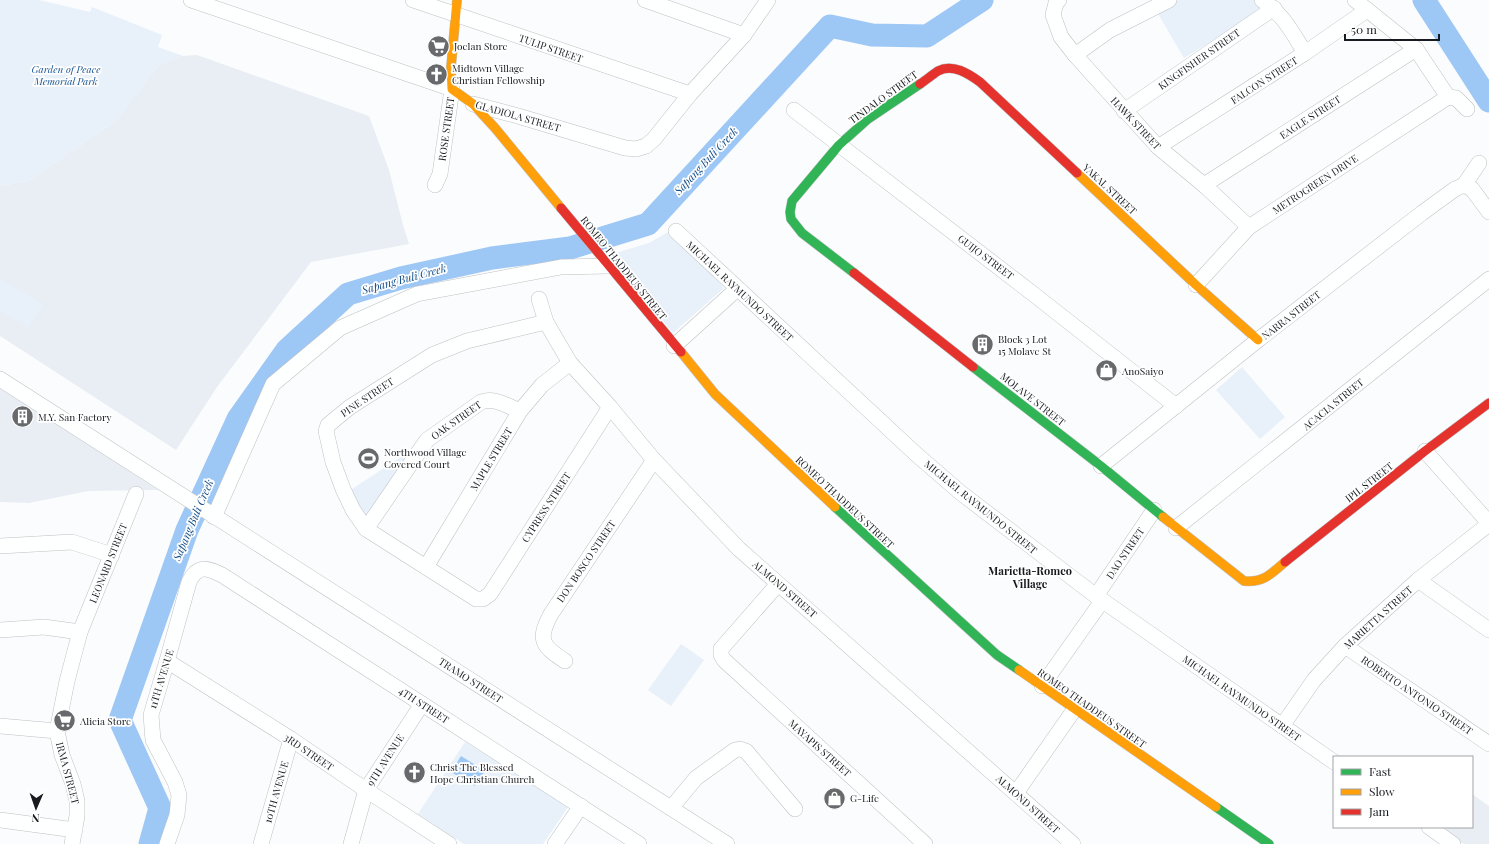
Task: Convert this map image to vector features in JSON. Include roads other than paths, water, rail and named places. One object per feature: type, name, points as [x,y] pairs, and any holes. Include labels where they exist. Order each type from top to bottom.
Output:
[{"type":"street","name":"GLADIOLA STREET","points":[[191,0],[452,88],[473,104],[625,148],[636,149],[646,146],[654,140],[690,94],[744,34],[768,0]]},
{"type":"street","name":"TULIP STREET","points":[[413,0],[456,16],[690,94]]},
{"type":"street","name":"ROSE STREET","points":[[435,185],[440,174],[452,88],[451,67],[457,0]]},
{"type":"street","points":[[645,0],[744,34]]},
{"type":"street","name":"HAWK STREET","points":[[1059,0],[1056,3],[1053,15],[1061,37],[1075,55],[1158,147],[1249,227]]},
{"type":"street","points":[[1075,55],[1110,30],[1169,0]]},
{"type":"street","points":[[1355,0],[1416,49],[1448,97],[1456,98],[1467,110]]},
{"type":"street","points":[[1268,4],[1287,23],[1306,53]]},
{"type":"street","name":"KINGFISHER STREET","points":[[1124,111],[1268,4]]},
{"type":"street","name":"FALCON STREET","points":[[1158,147],[1306,53],[1368,10]]},
{"type":"street","name":"EAGLE STREET","points":[[1204,186],[1416,49]]},
{"type":"street","name":"YAKAL STREET","points":[[940,70],[956,69],[968,73],[980,82],[1196,285],[1258,340]]},
{"type":"street","name":"TINDALO STREET","points":[[791,222],[790,211],[792,201],[839,145],[868,119],[940,70]]},
{"type":"street","name":"METROGREEN DRIVE","points":[[1196,285],[1249,227],[1448,97]]},
{"type":"street","name":"ROMEO THADDEUS STREET","points":[[473,104],[715,394],[854,525],[997,655],[1074,710],[1269,844]]},
{"type":"street","name":"GUIJO STREET","points":[[794,110],[1176,406]]},
{"type":"street","name":"NARRA STREET","points":[[1100,466],[1258,340],[1422,213],[1455,189],[1464,185],[1479,164]]},
{"type":"street","points":[[1464,185],[1472,189],[1489,212]]},
{"type":"street","name":"MOLAVE STREET","points":[[791,222],[802,233],[1100,466],[1244,581],[1253,582],[1264,579]]},
{"type":"street","name":"MICHAEL RAYMUNDO STREET","points":[[676,231],[737,289],[949,483],[1099,599],[1333,761]]},
{"type":"street","points":[[210,514],[273,384],[340,328],[417,294],[561,267],[604,261]]},
{"type":"street","name":"ACACIA STREET","points":[[1176,528],[1489,279]]},
{"type":"street","points":[[674,346],[737,289]]},
{"type":"street","name":"ALMOND STREET","points":[[539,299],[546,322],[570,363],[610,407],[654,460],[738,549],[1073,844]]},
{"type":"street","name":"PINE STREET","points":[[476,599],[366,529],[353,510],[333,462],[326,431],[328,425],[350,406],[432,354],[467,341],[546,322]]},
{"type":"street","name":"MAPLE STREET","points":[[426,567],[520,411],[542,384],[570,363]]},
{"type":"street","name":"TRAMO STREET","points":[[0,379],[727,844]]},
{"type":"street","name":"OAK STREET","points":[[366,529],[427,440],[481,402],[487,400],[494,400],[520,411]]},
{"type":"street","name":"IPIL STREET","points":[[1264,579],[1489,402]]},
{"type":"street","name":"CYPRESS STREET","points":[[476,599],[483,599],[490,594],[610,407]]},
{"type":"street","points":[[1425,451],[1489,524]]},
{"type":"street","name":"DON BOSCO STREET","points":[[565,661],[550,651],[544,644],[543,634],[545,625],[654,460]]},
{"type":"street","name":"LEONARD STREET","points":[[80,632],[136,494]]},
{"type":"street","name":"DAO STREET","points":[[1042,686],[1099,599],[1154,510]]},
{"type":"street","name":"MARIETTA STREET","points":[[1282,726],[1314,680],[1346,646],[1418,580],[1489,524]]},
{"type":"street","points":[[0,546],[72,542],[112,555]]},
{"type":"street","name":"11TH AVENUE","points":[[167,844],[177,815],[179,795],[175,782],[153,740],[150,715],[189,582],[193,574],[199,570],[208,568]]},
{"type":"street","name":"4TH STREET","points":[[208,568],[222,575],[639,844]]},
{"type":"street","points":[[1418,580],[1489,630]]},
{"type":"street","name":"MAYAPIS STREET","points":[[778,584],[721,649],[721,655],[724,660],[925,844]]},
{"type":"street","points":[[0,630],[44,627],[80,632]]},
{"type":"street","name":"IRMA STREET","points":[[74,837],[77,802],[73,784],[62,756],[57,731],[67,681],[80,632]]},
{"type":"street","name":"ROBERTO ANTONIO STREET","points":[[1346,646],[1489,744]]},
{"type":"street","name":"3RD STREET","points":[[167,661],[291,739],[443,842]]},
{"type":"street","name":"9TH AVENUE","points":[[351,844],[366,790],[422,704]]},
{"type":"street","points":[[1016,793],[1074,710]]},
{"type":"street","points":[[0,726],[57,731]]},
{"type":"street","name":"10TH AVENUE","points":[[261,844],[291,739]]},
{"type":"street","points":[[671,808],[696,778],[735,750],[740,749],[746,751],[795,809]]},
{"type":"street","points":[[555,844],[581,806]]},
{"type":"street","points":[[0,820],[74,837]]},
{"type":"street","points":[[1429,828],[1453,844]]},
{"type":"water","points":[[461,756],[485,771],[475,786],[451,772]]},
{"type":"waterway","name":"Sapang Buli Creek","points":[[150,844],[160,808],[120,720],[187,530],[238,419],[287,350],[348,294],[401,278],[492,258],[570,248],[648,224],[830,26],[872,35],[927,36],[982,0]]},
{"type":"waterway","points":[[1424,0],[1489,101]]},
{"type":"place","name":"Joelan Store","points":[[438,46]]},
{"type":"place","name":"Midtown Village Christian Fellowship","points":[[436,74]]},
{"type":"place","name":"Block 3 Lot 15 Molave St","points":[[983,345]]},
{"type":"place","name":"AnoSaiyo","points":[[1107,371]]},
{"type":"place","name":"M.Y. San Factory","points":[[22,417]]},
{"type":"place","name":"Northwood Village Covered Court","points":[[369,458]]},
{"type":"place","name":"Alicia Store","points":[[65,721]]},
{"type":"place","name":"Christ The Blessed Hope Christian Church","points":[[414,773]]},
{"type":"place","name":"G-Life","points":[[835,798]]},
{"type":"district","name":"Marietta-Romeo Village","points":[[1030,577]]},
{"type":"park label","name":"Garden of Peace Memorial Park","points":[[66,74]]}]
